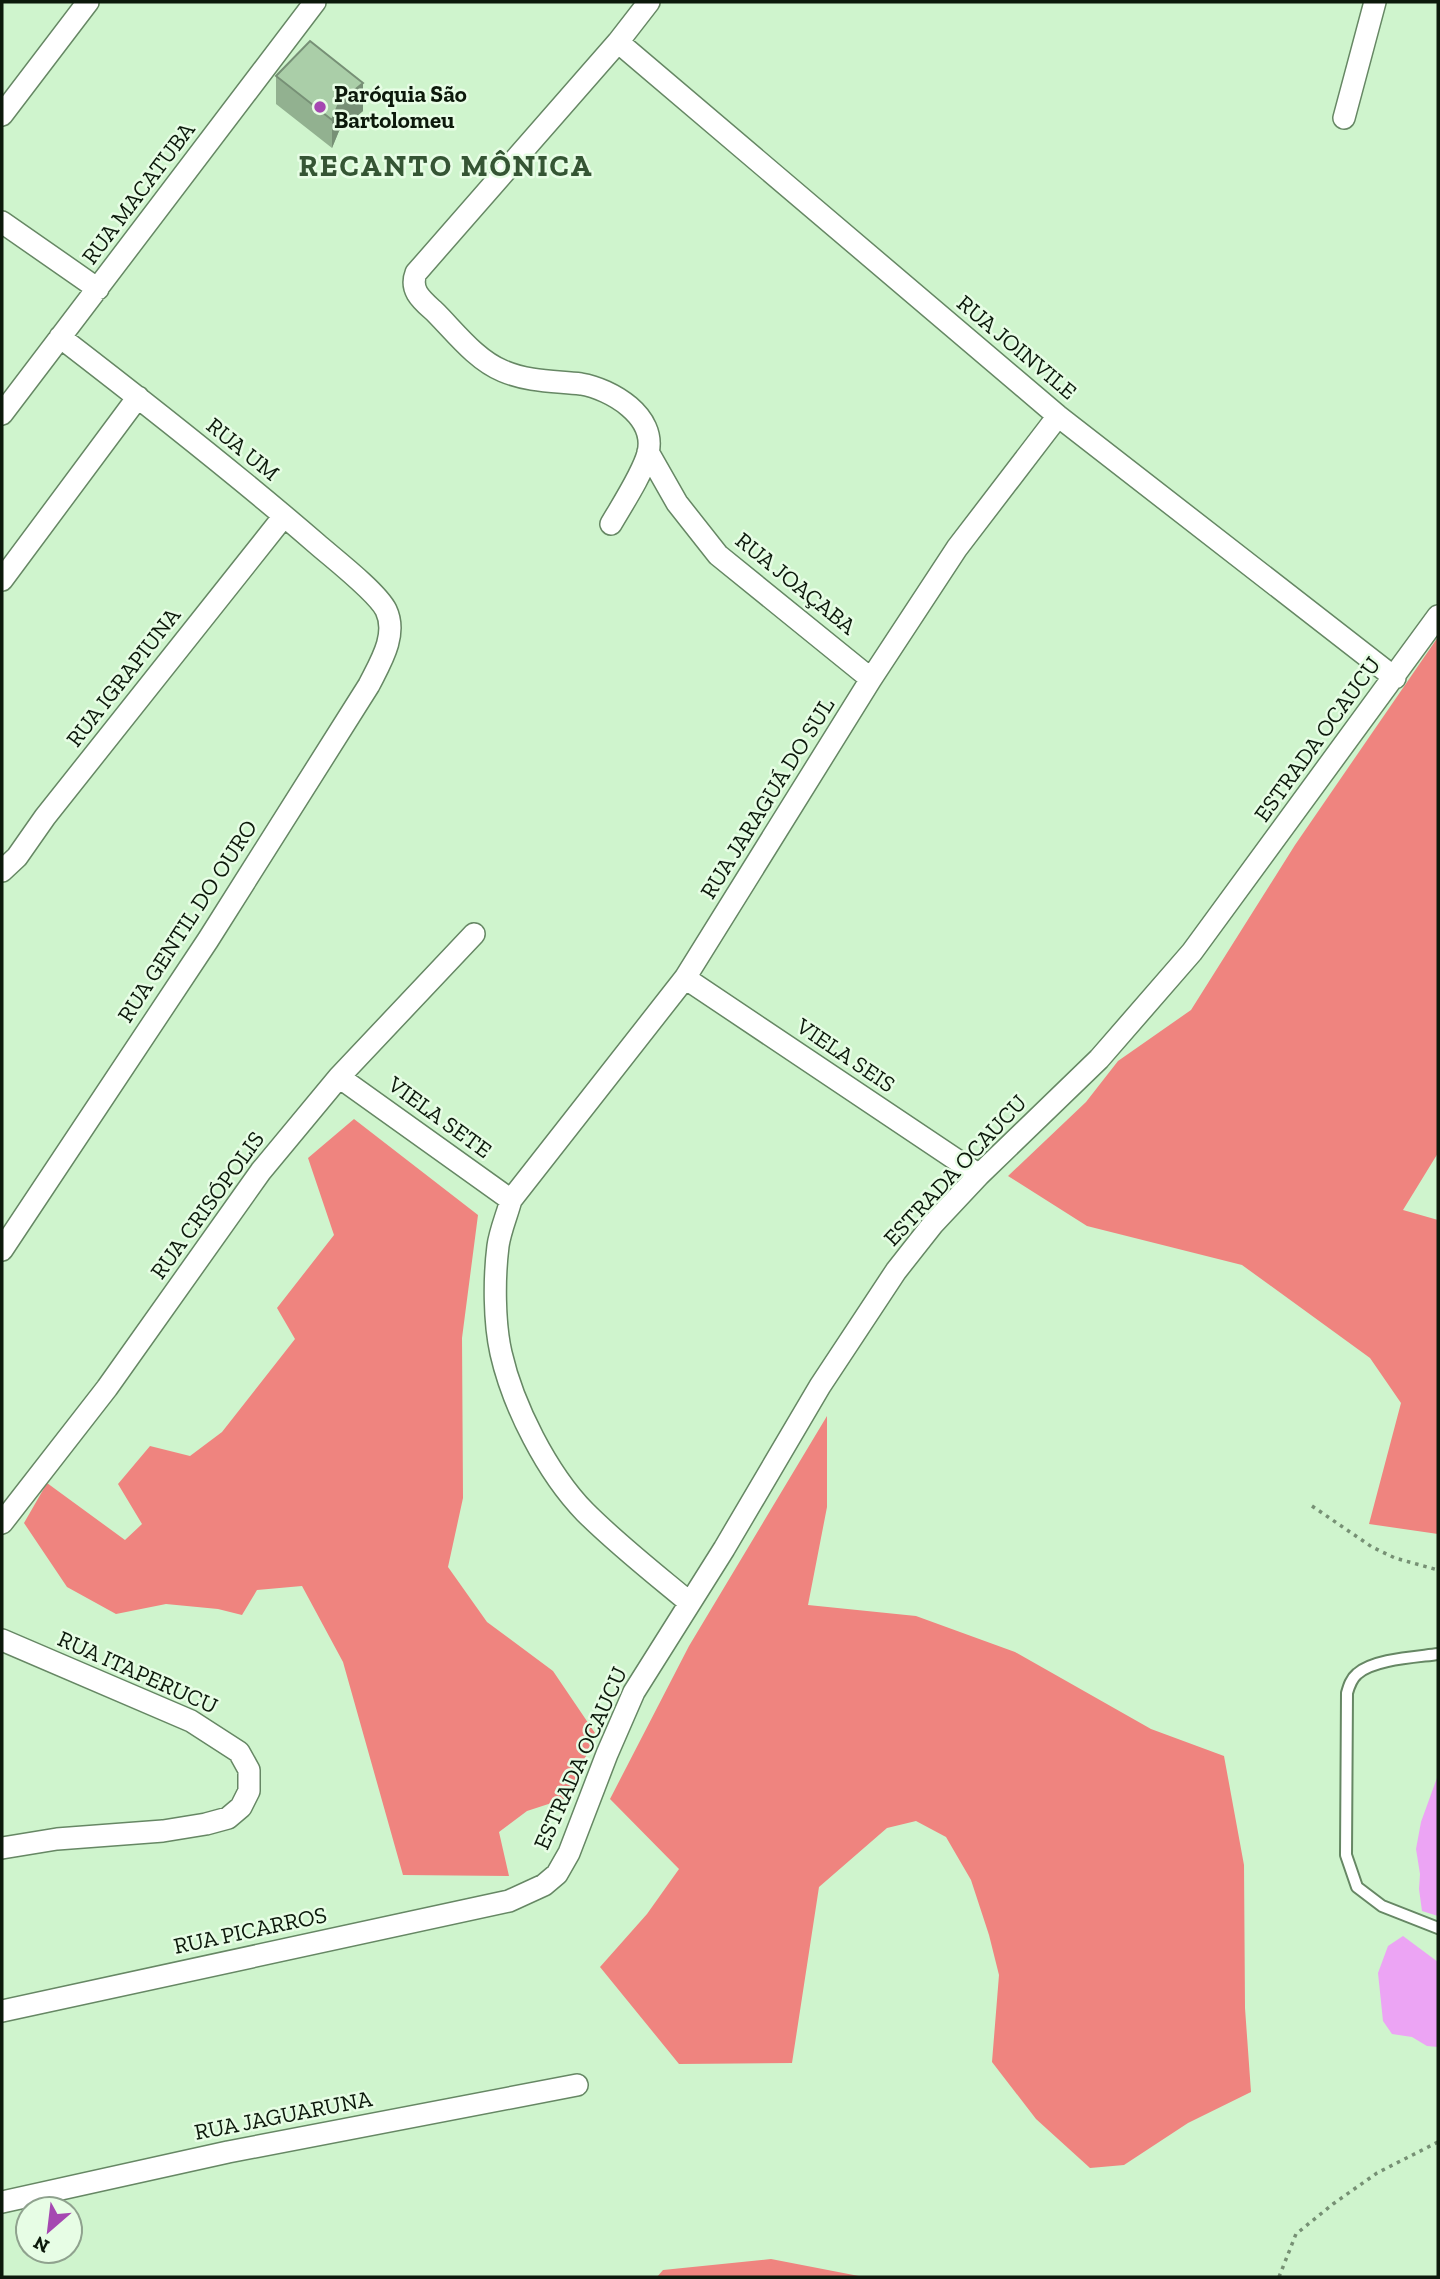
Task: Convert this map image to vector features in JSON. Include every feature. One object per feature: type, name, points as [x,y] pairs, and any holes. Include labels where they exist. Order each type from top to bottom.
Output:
[{"type":"street","points":[[2,115],[88,2]]},
{"type":"street","name":"RUA MACATUBA","points":[[2,414],[315,2]]},
{"type":"street","points":[[618,42],[649,2]]},
{"type":"street","points":[[1344,118],[1375,2]]},
{"type":"street","name":"RUA JOAÇABA","points":[[618,42],[416,273],[413,287],[422,300],[477,355],[499,370],[545,383],[581,384],[608,391],[625,401],[648,434],[648,452],[677,503],[718,555],[871,679]]},
{"type":"street","name":"RUA JOINVILE","points":[[618,42],[1058,416],[1395,678]]},
{"type":"street","points":[[2,222],[98,289]]},
{"type":"street","name":"RUA UM","points":[[60,337],[284,516],[367,588],[386,610]]},
{"type":"street","points":[[2,580],[138,397]]},
{"type":"street","name":"RUA JARAGUÁ DO SUL","points":[[511,1200],[685,978],[871,679],[957,548],[1058,416]]},
{"type":"street","points":[[611,524],[648,452]]},
{"type":"street","name":"RUA IGRAPIUNA","points":[[2,871],[17,857],[45,817],[284,516]]},
{"type":"street","name":"RUA GENTIL DO OURO","points":[[2,1250],[208,940],[369,685],[386,651],[390,630],[386,610]]},
{"type":"street","name":"ESTRADA OCAUCU","points":[[509,1901],[544,1885],[557,1874],[574,1842],[634,1692],[820,1386],[890,1281],[933,1224],[979,1175],[1100,1059],[1192,953],[1438,616]]},
{"type":"street","name":"RUA CRISÓPOLIS","points":[[2,1523],[107,1388],[261,1171],[339,1077],[474,934]]},
{"type":"street","name":"VIELA SEIS","points":[[685,978],[979,1175]]},
{"type":"street","name":"VIELA SETE","points":[[339,1077],[511,1200]]},
{"type":"street","points":[[511,1200],[498,1245],[496,1296],[501,1352],[522,1414],[544,1457],[583,1510],[633,1556],[690,1602]]},
{"type":"street","name":"RUA ITAPERUCU","points":[[2,1640],[191,1721],[239,1752],[249,1770],[249,1791],[241,1807],[228,1818],[163,1831],[57,1839],[2,1847]]},
{"type":"street","name":"RUA PICARROS","points":[[2,2011],[509,1901]]},
{"type":"street","name":"RUA JAGUARUNA","points":[[2,2202],[228,2152],[576,2085]]},
{"type":"lane","points":[[1438,1654],[1371,1666],[1358,1672],[1351,1681],[1347,1693],[1346,1855],[1357,1887],[1382,1906],[1438,1928]]},
{"type":"path","points":[[1312,1506],[1372,1547],[1395,1558],[1438,1570]]},
{"type":"path","points":[[1279,2277],[1296,2234],[1333,2203],[1377,2173],[1438,2142]]},
{"type":"shaded area","points":[[1438,637],[1438,1153],[1403,1210],[1438,1220],[1438,1534],[1369,1524],[1401,1403],[1370,1358],[1242,1265],[1087,1226],[1008,1176],[1086,1102],[1118,1061],[1191,1010],[1295,845]]},
{"type":"shaded area","points":[[354,1119],[478,1215],[462,1338],[463,1498],[448,1567],[487,1622],[553,1671],[595,1733],[570,1797],[527,1811],[499,1832],[509,1876],[403,1875],[343,1662],[302,1586],[257,1590],[242,1615],[218,1609],[166,1604],[116,1614],[67,1587],[24,1523],[47,1483],[125,1540],[142,1524],[118,1484],[150,1446],[190,1456],[222,1432],[295,1339],[277,1308],[334,1235],[308,1158]]},
{"type":"shaded area","points":[[827,1416],[827,1507],[808,1605],[916,1616],[1015,1652],[1151,1729],[1224,1756],[1244,1865],[1245,2008],[1251,2092],[1188,2123],[1124,2165],[1090,2168],[1036,2119],[992,2062],[999,1975],[989,1935],[971,1880],[946,1837],[916,1821],[887,1828],[819,1887],[792,2063],[679,2064],[600,1967],[647,1914],[679,1869],[610,1799],[689,1646]]},
{"type":"shaded area","points":[[1438,1775],[1438,1916],[1422,1911],[1416,1849],[1421,1822]]},
{"type":"shaded area","points":[[1403,1936],[1438,1962],[1438,2047],[1427,2046],[1412,2037],[1392,2034],[1383,2021],[1378,1973],[1388,1946]]},
{"type":"shaded area","points":[[771,2259],[864,2277],[657,2277],[663,2270]]},
{"type":"building","points":[[310,41],[363,83],[339,103],[332,120],[276,76]]},
{"type":"place","name":"Paróquia São Bartolomeu","points":[[320,107]]},
{"type":"district","name":"RECANTO MÔNICA","points":[[446,166]]}]
